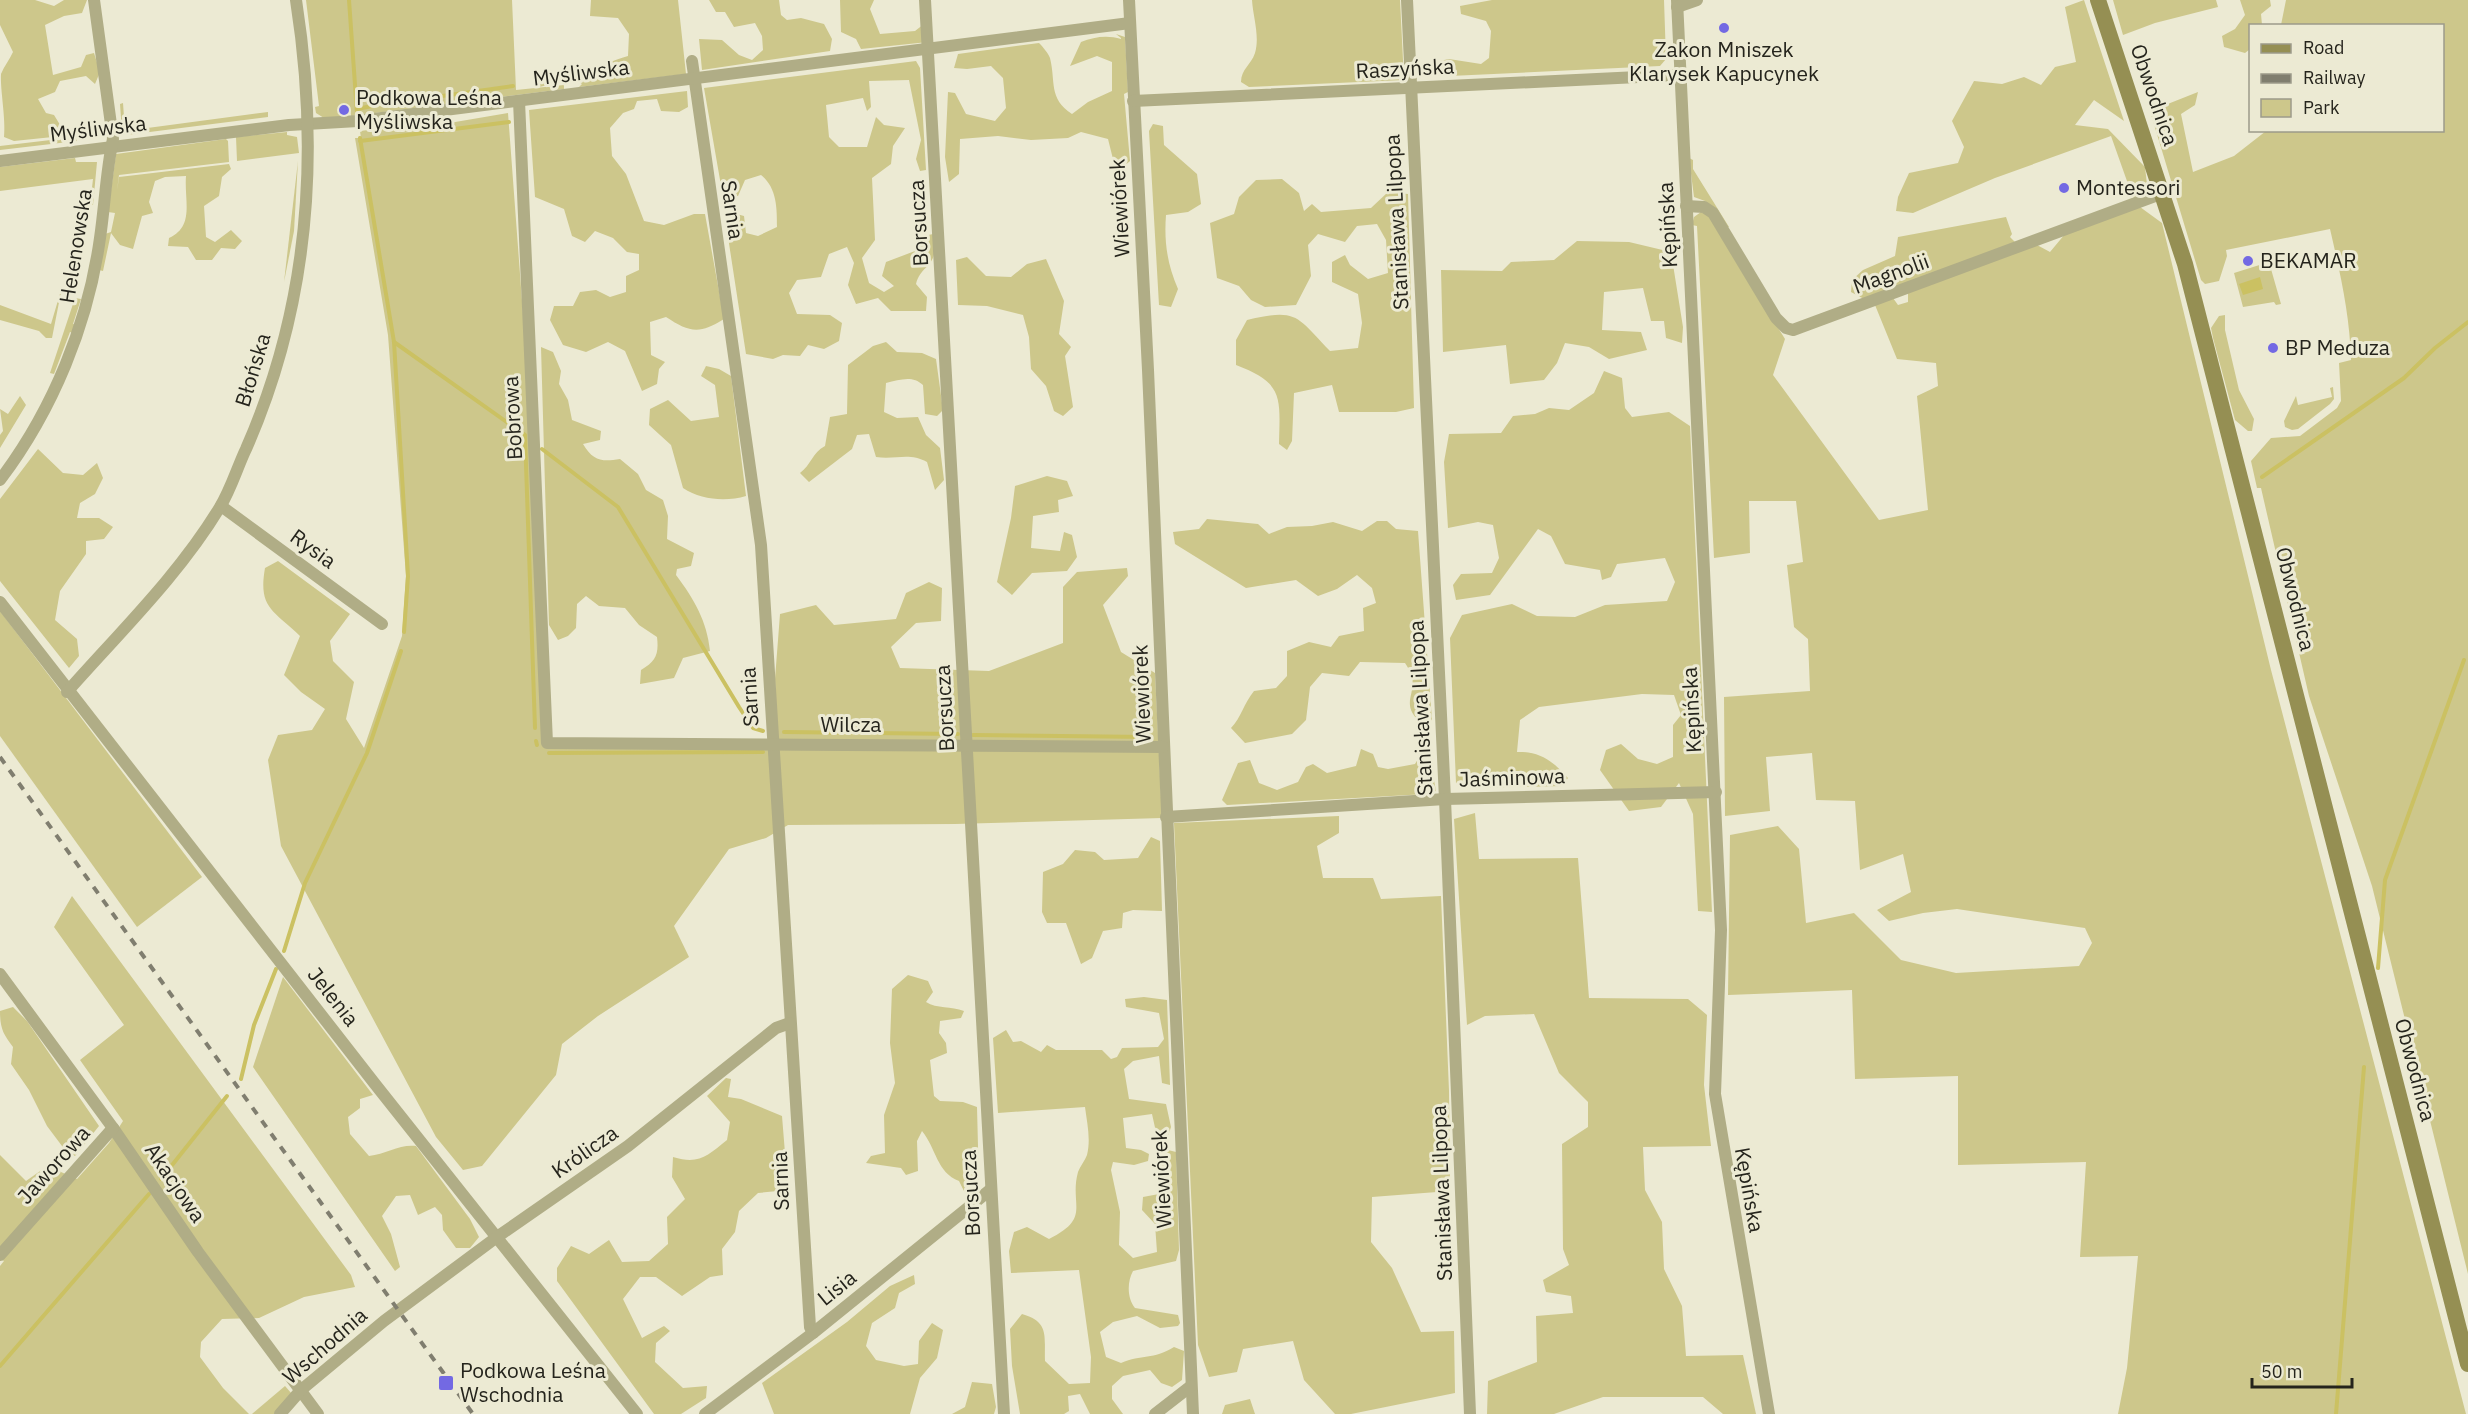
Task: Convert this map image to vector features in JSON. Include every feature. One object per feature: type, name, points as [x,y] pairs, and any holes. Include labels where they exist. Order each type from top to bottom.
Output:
[{"type":"main road","name":"Obwodnica","points":[[2098,0],[2163,193],[2233,446],[2468,1364]]},
{"type":"street","name":"Helenowska","points":[[0,480],[39,417],[80,331],[100,237],[108,159],[114,137],[94,0]]},
{"type":"street","name":"Błońska","points":[[67,692],[169,578],[221,506],[256,425],[281,352],[297,277],[307,202],[309,123],[296,0]]},
{"type":"street","name":"Borsucza","points":[[925,0],[1004,1414]]},
{"type":"street","name":"Wiewiórek","points":[[1129,0],[1148,370],[1192,1414]]},
{"type":"street","name":"Stanisława Lilpopa","points":[[1407,0],[1445,799],[1470,1414]]},
{"type":"street","points":[[1677,4],[1697,0]]},
{"type":"street","name":"Kępińska","points":[[1677,4],[1721,930],[1715,1094],[1768,1414]]},
{"type":"street","name":"Myśliwska","points":[[0,161],[309,123],[358,121],[1130,23]]},
{"type":"street","name":"Sarnia","points":[[692,61],[760,544],[807,1289],[810,1327],[813,1333]]},
{"type":"street","name":"Raszyńska","points":[[1133,100],[1680,75]]},
{"type":"street","name":"Bobrowa","points":[[519,101],[547,734]]},
{"type":"street","name":"Magnolii","points":[[1686,207],[1704,207],[1713,213],[1776,318],[1786,328],[1793,330],[2163,193]]},
{"type":"street","name":"Rysia","points":[[221,506],[382,624]]},
{"type":"street","name":"Jelenia","points":[[0,602],[67,692],[637,1414]]},
{"type":"street","name":"Wilcza","points":[[547,734],[547,744],[1163,747]]},
{"type":"street","name":"Jaśminowa","points":[[1166,817],[1445,799],[1716,792]]},
{"type":"street","name":"Akacjowa","points":[[0,974],[113,1128],[198,1252],[318,1414]]},
{"type":"street","name":"Królicza","points":[[399,1310],[497,1237],[628,1146],[776,1028],[790,1023]]},
{"type":"street","name":"Jaworowa","points":[[0,1255],[113,1128]]},
{"type":"street","name":"Lisia","points":[[705,1414],[813,1333],[990,1190]]},
{"type":"street","name":"Wschodnia","points":[[280,1414],[301,1390],[399,1310]]},
{"type":"street","points":[[1155,1414],[1191,1386]]},
{"type":"green space","points":[[0,0],[35,0],[54,6],[64,0],[87,0],[82,13],[64,16],[45,25],[53,75],[81,67],[86,55],[94,53],[100,72],[95,84],[86,76],[60,81],[55,92],[38,99],[46,113],[54,115],[65,133],[91,131],[96,122],[101,125],[101,132],[14,141],[4,137],[1,74],[13,52],[0,25]]},
{"type":"green space","points":[[306,0],[512,0],[516,90],[564,85],[564,89],[351,116],[350,106],[340,107],[341,117],[324,118],[316,113],[315,107],[319,106]]},
{"type":"green space","points":[[591,0],[678,0],[686,74],[579,87],[582,84],[575,79],[539,87],[534,83],[546,71],[580,74],[628,56],[629,34],[618,18],[590,16]]},
{"type":"green space","points":[[709,0],[779,0],[781,15],[787,20],[801,18],[824,24],[832,39],[830,51],[702,70],[699,39],[722,40],[739,55],[752,60],[763,50],[762,36],[755,23],[734,27],[725,12],[716,12]]},
{"type":"green space","points":[[840,0],[874,0],[870,9],[880,34],[915,31],[924,24],[928,42],[861,49],[856,39],[841,32]]},
{"type":"green space","points":[[1252,0],[1400,0],[1404,80],[1249,87],[1241,82],[1256,47],[1257,33]]},
{"type":"green space","points":[[1492,0],[1664,0],[1666,59],[1660,66],[1450,76],[1432,73],[1435,62],[1449,59],[1481,64],[1489,58],[1491,31],[1486,21],[1461,14],[1460,6]]},
{"type":"green space","points":[[2084,0],[2124,121],[2094,100],[2075,125],[2108,129],[2145,167],[2148,193],[2133,198],[2111,136],[1995,178],[1913,213],[1896,211],[1898,197],[1909,173],[1958,163],[1964,147],[1952,121],[1974,81],[2002,84],[2024,77],[2041,85],[2055,67],[2076,62],[2065,7]]},
{"type":"green space","points":[[2113,0],[2216,0],[2218,7],[2155,23],[2123,35]]},
{"type":"green space","points":[[2240,0],[2270,0],[2271,6],[2261,14],[2262,24],[2249,24],[2249,50],[2245,53],[2224,47],[2222,36],[2235,29],[2245,15]]},
{"type":"green space","points":[[2286,0],[2468,0],[2468,1274],[2372,886],[2309,696],[2261,488],[2257,488],[2251,461],[2271,438],[2300,436],[2337,408],[2341,401],[2339,363],[2351,360],[2349,327],[2330,229],[2226,250],[2227,256],[2219,281],[2205,284],[2201,280],[2150,111],[2198,92],[2195,105],[2181,114],[2193,172],[2234,156],[2265,132],[2444,132],[2444,24],[2281,24]]},
{"type":"green space","points":[[1116,34],[1125,37],[1128,92],[1124,94],[1130,161],[1122,168],[1114,163],[1108,139],[1081,132],[1068,138],[1031,140],[998,136],[960,139],[959,174],[949,182],[945,157],[948,92],[955,93],[966,114],[995,121],[1006,108],[1003,78],[991,66],[954,68],[958,54],[1039,43],[1050,58],[1056,96],[1064,108],[1072,114],[1088,102],[1112,91],[1112,62],[1097,56],[1070,66],[1081,42],[1101,37],[1121,39]]},
{"type":"green space","points":[[916,61],[920,68],[926,170],[920,171],[916,159],[921,140],[909,80],[869,81],[871,107],[867,111],[863,98],[826,105],[829,137],[839,147],[867,147],[876,117],[884,125],[905,128],[893,146],[891,164],[872,178],[875,240],[862,258],[869,283],[884,292],[894,286],[882,276],[886,262],[915,251],[924,236],[933,234],[935,245],[932,259],[916,284],[927,297],[926,311],[891,311],[878,298],[856,304],[848,285],[854,263],[847,247],[829,254],[821,277],[797,280],[789,293],[797,314],[830,315],[842,323],[839,341],[824,349],[808,345],[800,356],[783,355],[773,359],[746,354],[726,224],[733,213],[744,216],[746,233],[758,236],[777,227],[776,206],[773,192],[761,175],[745,180],[738,196],[723,197],[704,88]]},
{"type":"green space","points":[[687,91],[688,107],[679,112],[661,111],[657,99],[637,101],[634,109],[623,113],[610,128],[612,156],[626,174],[644,221],[664,225],[694,214],[705,214],[724,319],[708,328],[694,330],[681,326],[666,317],[650,322],[651,355],[665,362],[659,369],[657,384],[642,391],[625,351],[608,342],[586,352],[563,345],[550,320],[554,306],[573,306],[580,292],[596,290],[610,297],[626,292],[626,276],[639,270],[639,254],[627,252],[613,238],[595,231],[585,242],[572,236],[564,209],[535,197],[529,110]]},
{"type":"green space","points":[[123,103],[125,131],[268,112],[268,117],[126,135],[122,132],[120,104]]},
{"type":"green space","points":[[508,113],[532,435],[544,741],[778,747],[775,679],[780,614],[816,605],[834,625],[896,619],[906,593],[929,582],[942,588],[941,621],[916,623],[891,647],[900,668],[989,671],[1063,643],[1063,587],[1077,572],[1127,568],[1128,576],[1103,605],[1121,652],[1155,673],[1162,818],[955,824],[788,825],[766,838],[729,849],[674,926],[689,957],[598,1016],[562,1044],[556,1075],[482,1166],[463,1170],[436,1137],[281,846],[268,760],[278,735],[312,730],[325,709],[301,692],[284,675],[300,636],[270,607],[266,600],[263,581],[265,568],[278,561],[350,614],[330,641],[333,661],[354,682],[346,719],[364,748],[402,636],[406,576],[388,335],[355,138],[361,138],[360,131],[401,126],[420,128]]},
{"type":"green space","points":[[1153,124],[1163,126],[1164,145],[1197,174],[1201,204],[1188,212],[1166,215],[1167,252],[1178,289],[1171,307],[1159,305],[1149,131]]},
{"type":"green space","points":[[287,132],[287,135],[297,137],[299,153],[237,161],[236,137]]},
{"type":"green space","points":[[76,137],[77,141],[0,150],[0,146]]},
{"type":"green space","points":[[226,139],[229,162],[119,175],[117,191],[119,177],[229,164],[231,169],[222,177],[219,196],[204,206],[206,237],[215,242],[231,230],[242,241],[235,249],[221,248],[212,260],[196,260],[188,247],[168,246],[169,238],[177,233],[185,220],[186,176],[165,177],[155,181],[149,202],[153,213],[142,216],[133,249],[120,245],[111,233],[103,271],[99,270],[105,234],[111,232],[115,213],[108,212],[116,154]]},
{"type":"green space","points":[[75,158],[76,162],[97,162],[93,205],[90,205],[93,179],[0,191],[0,167]]},
{"type":"green space","points":[[1689,158],[1693,160],[1693,169],[1729,227],[1726,227],[1705,201],[1694,197]]},
{"type":"green space","points":[[298,161],[294,231],[284,282]]},
{"type":"green space","points":[[1282,179],[1299,193],[1304,211],[1312,204],[1321,212],[1371,208],[1388,192],[1408,194],[1414,408],[1396,412],[1339,412],[1332,385],[1294,393],[1292,441],[1287,450],[1279,444],[1276,394],[1263,378],[1236,365],[1236,340],[1247,320],[1264,316],[1287,315],[1302,323],[1330,351],[1358,348],[1362,323],[1358,294],[1332,282],[1332,262],[1345,255],[1350,265],[1368,279],[1388,273],[1386,240],[1377,224],[1357,226],[1345,242],[1318,234],[1308,245],[1311,276],[1296,305],[1265,307],[1251,300],[1239,286],[1217,278],[1210,223],[1234,214],[1239,197],[1256,180]]},
{"type":"green space","points":[[2140,207],[2162,223],[2271,670],[2466,1414],[2118,1414],[2127,1368],[2138,1256],[2080,1257],[2086,1162],[1958,1165],[1958,1076],[1855,1079],[1852,990],[1728,995],[1730,835],[1778,826],[1799,849],[1806,923],[1854,913],[1901,960],[1956,973],[2079,966],[2092,943],[2085,928],[1957,909],[1923,913],[1889,921],[1877,910],[1911,892],[1903,854],[1860,870],[1855,801],[1816,800],[1812,753],[1766,757],[1770,811],[1725,816],[1724,697],[1810,691],[1808,639],[1794,627],[1787,565],[1803,562],[1796,501],[1749,501],[1750,553],[1714,558],[1697,226],[1692,225],[1694,217],[1701,212],[1708,214],[1785,339],[1773,375],[1879,520],[1928,510],[1917,396],[1938,386],[1936,363],[1897,359],[1875,305],[1893,298],[1898,305],[1908,302],[1908,293],[2037,245],[2050,252],[2065,234]]},
{"type":"green space","points":[[2006,217],[2012,234],[2010,237],[2015,242],[1864,299],[1851,292],[1852,280],[1863,270],[1895,256],[1898,237]]},
{"type":"green space","points":[[1577,241],[1629,242],[1671,252],[1683,327],[1682,343],[1666,338],[1664,321],[1651,321],[1643,288],[1604,292],[1602,330],[1641,332],[1647,350],[1609,359],[1589,347],[1565,343],[1557,363],[1544,380],[1510,384],[1506,345],[1443,352],[1441,270],[1502,271],[1511,262],[1554,260]]},
{"type":"green space","points":[[967,257],[986,276],[1011,277],[1027,264],[1046,259],[1064,301],[1059,334],[1071,347],[1065,356],[1073,407],[1063,416],[1054,411],[1046,386],[1031,369],[1029,337],[1023,315],[987,306],[958,305],[956,260]]},
{"type":"green space","points":[[2269,262],[2281,304],[2276,305],[2274,302],[2243,307],[2234,273]]},
{"type":"green space","points":[[62,287],[52,338],[46,338],[39,331],[0,320],[0,305],[51,324]]},
{"type":"green space","points":[[75,298],[81,299],[73,324],[78,325],[75,334],[70,332],[54,374],[50,373]]},
{"type":"green space","points":[[2225,315],[2225,330],[2239,390],[2254,419],[2252,431],[2248,431],[2235,420],[2213,338],[2211,328],[2219,316]]},
{"type":"green space","points":[[886,342],[897,352],[922,353],[936,359],[943,410],[937,416],[925,414],[923,385],[915,380],[906,379],[886,383],[884,412],[897,418],[918,417],[926,435],[940,448],[944,480],[935,490],[927,462],[914,457],[876,457],[869,434],[857,435],[852,449],[809,482],[800,473],[825,446],[830,417],[847,414],[848,365],[873,346]]},
{"type":"green space","points":[[541,347],[553,352],[561,371],[559,384],[568,400],[572,420],[601,431],[600,440],[583,444],[587,450],[599,459],[620,459],[638,474],[646,490],[663,500],[668,516],[667,539],[694,553],[691,566],[677,569],[676,575],[699,611],[710,651],[683,658],[674,678],[640,684],[641,670],[655,656],[657,637],[639,625],[625,608],[599,606],[586,596],[577,604],[576,628],[568,636],[558,640],[549,625]]},
{"type":"green space","points":[[706,366],[719,369],[731,376],[746,496],[714,499],[683,488],[671,445],[649,425],[650,409],[668,400],[691,421],[719,417],[715,385],[701,376]]},
{"type":"green space","points":[[1604,371],[1622,378],[1625,408],[1632,417],[1669,412],[1690,426],[1712,912],[1698,911],[1693,814],[1679,783],[1661,807],[1629,811],[1600,770],[1606,750],[1621,744],[1638,759],[1657,764],[1673,757],[1673,725],[1681,715],[1674,695],[1642,694],[1539,707],[1520,720],[1517,752],[1539,755],[1551,762],[1568,778],[1562,786],[1477,788],[1456,783],[1450,638],[1462,615],[1512,604],[1537,616],[1575,617],[1605,605],[1667,601],[1675,582],[1665,558],[1617,564],[1611,577],[1602,580],[1600,570],[1565,564],[1551,536],[1538,529],[1490,595],[1456,600],[1453,585],[1461,574],[1492,573],[1499,558],[1493,525],[1478,522],[1448,528],[1444,462],[1449,434],[1501,433],[1513,416],[1535,414],[1549,408],[1569,410],[1594,393]]},
{"type":"green space","points":[[2333,387],[2334,399],[2330,404],[2298,429],[2292,430],[2285,427],[2284,421],[2296,396],[2298,405],[2332,397],[2330,388]]},
{"type":"green space","points":[[20,396],[26,405],[0,448],[0,435],[3,431],[0,409],[8,414]]},
{"type":"green space","points":[[38,449],[63,473],[83,475],[97,463],[103,478],[95,494],[80,503],[77,518],[99,518],[113,527],[104,539],[86,541],[86,554],[60,591],[55,620],[77,639],[79,656],[69,668],[0,581],[0,499]]},
{"type":"green space","points":[[1047,476],[1067,481],[1073,496],[1058,500],[1059,512],[1033,516],[1031,548],[1060,551],[1064,532],[1072,535],[1077,557],[1067,571],[1032,573],[1012,595],[997,582],[1011,518],[1015,486]]},
{"type":"green space","points":[[1207,519],[1258,524],[1269,534],[1287,527],[1333,522],[1362,531],[1377,521],[1387,521],[1396,529],[1418,531],[1432,720],[1423,725],[1412,711],[1410,700],[1412,676],[1405,663],[1360,662],[1349,676],[1322,673],[1310,687],[1306,720],[1292,734],[1245,743],[1231,728],[1254,691],[1276,688],[1287,676],[1287,651],[1309,642],[1331,647],[1339,636],[1364,631],[1363,608],[1376,603],[1372,588],[1357,575],[1337,589],[1318,596],[1296,580],[1246,588],[1175,544],[1173,532],[1199,529]]},
{"type":"green space","points":[[0,611],[202,877],[137,927],[0,736]]},
{"type":"green space","points":[[1361,749],[1373,754],[1378,767],[1388,769],[1415,764],[1423,751],[1429,754],[1436,791],[1427,794],[1227,805],[1222,800],[1238,763],[1250,760],[1259,783],[1277,790],[1298,782],[1306,767],[1313,764],[1327,773],[1356,766]]},
{"type":"green space","points":[[1475,813],[1479,859],[1578,858],[1589,998],[1688,999],[1707,1015],[1704,1085],[1711,1146],[1643,1147],[1645,1190],[1662,1222],[1664,1269],[1682,1306],[1686,1356],[1743,1355],[1756,1414],[1723,1414],[1703,1397],[1603,1397],[1554,1414],[1487,1414],[1488,1381],[1537,1362],[1536,1316],[1573,1313],[1571,1296],[1546,1292],[1543,1280],[1569,1265],[1563,1249],[1562,1144],[1588,1127],[1588,1102],[1559,1073],[1534,1014],[1485,1016],[1467,1025],[1454,819]]},
{"type":"green space","points":[[1339,816],[1339,833],[1317,846],[1323,878],[1373,878],[1381,899],[1441,896],[1449,1091],[1450,1191],[1372,1197],[1371,1242],[1392,1268],[1421,1332],[1454,1331],[1455,1393],[1351,1414],[1335,1414],[1304,1380],[1293,1341],[1243,1349],[1237,1372],[1209,1377],[1198,1345],[1174,823]]},
{"type":"green space","points":[[1151,837],[1160,841],[1162,911],[1133,910],[1123,913],[1122,928],[1103,931],[1092,958],[1081,964],[1066,923],[1047,923],[1042,912],[1043,872],[1063,864],[1075,850],[1095,852],[1104,860],[1138,858]]},
{"type":"green space","points":[[72,896],[351,1275],[355,1287],[304,1297],[259,1318],[222,1319],[201,1342],[200,1357],[223,1388],[249,1414],[0,1414],[0,1266],[4,1261],[0,1259],[0,1155],[26,1181],[53,1162],[61,1172],[77,1179],[109,1143],[123,1121],[80,1060],[124,1025],[54,927]]},
{"type":"green space","points":[[908,975],[928,981],[933,992],[926,1002],[935,1006],[964,1011],[961,1018],[940,1021],[939,1033],[946,1043],[947,1053],[930,1060],[934,1096],[940,1101],[963,1102],[977,1107],[979,1186],[976,1195],[966,1195],[959,1181],[946,1172],[922,1131],[917,1141],[918,1171],[906,1175],[901,1168],[866,1163],[871,1156],[885,1153],[884,1115],[895,1083],[890,1043],[892,989]]},
{"type":"green space","points":[[283,977],[373,1095],[360,1099],[360,1108],[348,1117],[350,1134],[369,1156],[404,1146],[416,1146],[470,1219],[479,1237],[470,1248],[456,1248],[443,1230],[442,1215],[435,1207],[418,1215],[410,1195],[396,1196],[382,1216],[391,1234],[400,1267],[395,1271],[253,1067]]},
{"type":"green space","points":[[1144,997],[1167,1000],[1170,1085],[1162,1083],[1159,1056],[1133,1061],[1124,1069],[1129,1099],[1166,1104],[1171,1127],[1168,1136],[1156,1132],[1152,1114],[1123,1118],[1126,1148],[1141,1150],[1149,1154],[1148,1161],[1134,1165],[1113,1162],[1111,1170],[1120,1212],[1119,1245],[1133,1258],[1157,1252],[1155,1224],[1142,1210],[1143,1197],[1159,1194],[1160,1148],[1176,1152],[1179,1250],[1176,1261],[1133,1271],[1129,1290],[1130,1300],[1135,1308],[1178,1315],[1180,1323],[1178,1326],[1160,1328],[1137,1316],[1113,1322],[1100,1332],[1106,1357],[1121,1363],[1160,1354],[1174,1347],[1184,1351],[1182,1380],[1172,1387],[1161,1383],[1150,1370],[1123,1376],[1112,1386],[1112,1399],[1123,1414],[1090,1414],[1080,1394],[1068,1396],[1069,1411],[1064,1414],[1020,1414],[1012,1366],[1010,1329],[1022,1314],[1037,1321],[1044,1331],[1045,1361],[1069,1384],[1090,1383],[1091,1357],[1079,1270],[1011,1273],[1009,1251],[1014,1232],[1027,1227],[1049,1239],[1070,1224],[1075,1217],[1078,1172],[1087,1155],[1089,1143],[1085,1107],[998,1113],[993,1038],[1006,1030],[1013,1042],[1021,1041],[1041,1052],[1047,1045],[1056,1050],[1102,1050],[1111,1059],[1117,1057],[1122,1048],[1158,1047],[1164,1039],[1159,1013],[1126,1007],[1125,999]]},
{"type":"green space","points":[[13,1007],[27,1021],[99,1126],[75,1156],[65,1150],[47,1126],[29,1090],[11,1064],[13,1047],[3,1030],[0,1011]]},
{"type":"green space","points":[[726,1078],[731,1079],[728,1097],[741,1099],[782,1116],[788,1190],[758,1193],[739,1211],[735,1232],[722,1249],[723,1275],[710,1277],[682,1296],[656,1277],[640,1277],[623,1299],[642,1338],[664,1326],[670,1331],[656,1343],[655,1362],[683,1388],[707,1386],[706,1398],[681,1414],[654,1414],[557,1281],[557,1268],[571,1246],[589,1254],[609,1240],[622,1262],[649,1261],[668,1244],[667,1217],[685,1199],[672,1177],[673,1157],[690,1160],[702,1158],[727,1140],[730,1122],[707,1096]]},
{"type":"green space","points":[[914,1275],[915,1284],[899,1293],[895,1308],[872,1323],[866,1346],[876,1360],[904,1366],[918,1364],[919,1341],[932,1323],[943,1330],[937,1358],[920,1378],[910,1414],[774,1414],[762,1383],[847,1322],[890,1286]]},
{"type":"green space","points":[[972,1382],[992,1384],[996,1407],[994,1414],[952,1414],[965,1407]]},
{"type":"green space","points":[[285,1386],[292,1394],[274,1414],[252,1414]]},
{"type":"green space","points":[[1250,1399],[1255,1414],[1222,1414],[1225,1405]]},
{"type":"shaded area","points":[[2260,277],[2263,289],[2243,295],[2239,284]]},
{"type":"waterway","points":[[349,0],[357,113]]},
{"type":"waterway","points":[[385,104],[513,86]]},
{"type":"waterway","points":[[357,109],[377,105]]},
{"type":"waterway","points":[[360,141],[509,122]]},
{"type":"waterway","points":[[360,138],[394,342],[408,576],[404,632]]},
{"type":"waterway","points":[[2262,477],[2404,378],[2435,348],[2468,322]]},
{"type":"waterway","points":[[394,342],[525,435],[535,728]]},
{"type":"waterway","points":[[542,449],[618,507],[739,707],[753,728],[763,731]]},
{"type":"waterway","points":[[284,951],[305,883],[367,753],[401,651]]},
{"type":"waterway","points":[[2378,968],[2385,880],[2464,660]]},
{"type":"waterway","points":[[784,732],[958,734]]},
{"type":"waterway","points":[[973,735],[1150,737]]},
{"type":"waterway","points":[[536,741],[537,745]]},
{"type":"waterway","points":[[549,753],[763,752]]},
{"type":"waterway","points":[[241,1079],[254,1025],[276,969]]},
{"type":"waterway","points":[[2336,1414],[2364,1067]]},
{"type":"waterway","points":[[161,1179],[227,1096]]},
{"type":"waterway","points":[[0,1366],[149,1194]]},
{"type":"railway","points":[[0,757],[473,1414]]},
{"type":"place","name":"Zakon Mniszek Klarysek Kapucynek","points":[[1724,28]]},
{"type":"place","name":"Podkowa Leśna Myśliwska","points":[[344,110]]},
{"type":"place","name":"Montessori","points":[[2064,188]]},
{"type":"place","name":"BEKAMAR","points":[[2248,261]]},
{"type":"place","name":"BP Meduza","points":[[2273,348]]},
{"type":"place","name":"Podkowa Leśna Wschodnia","points":[[446,1383]]}]
